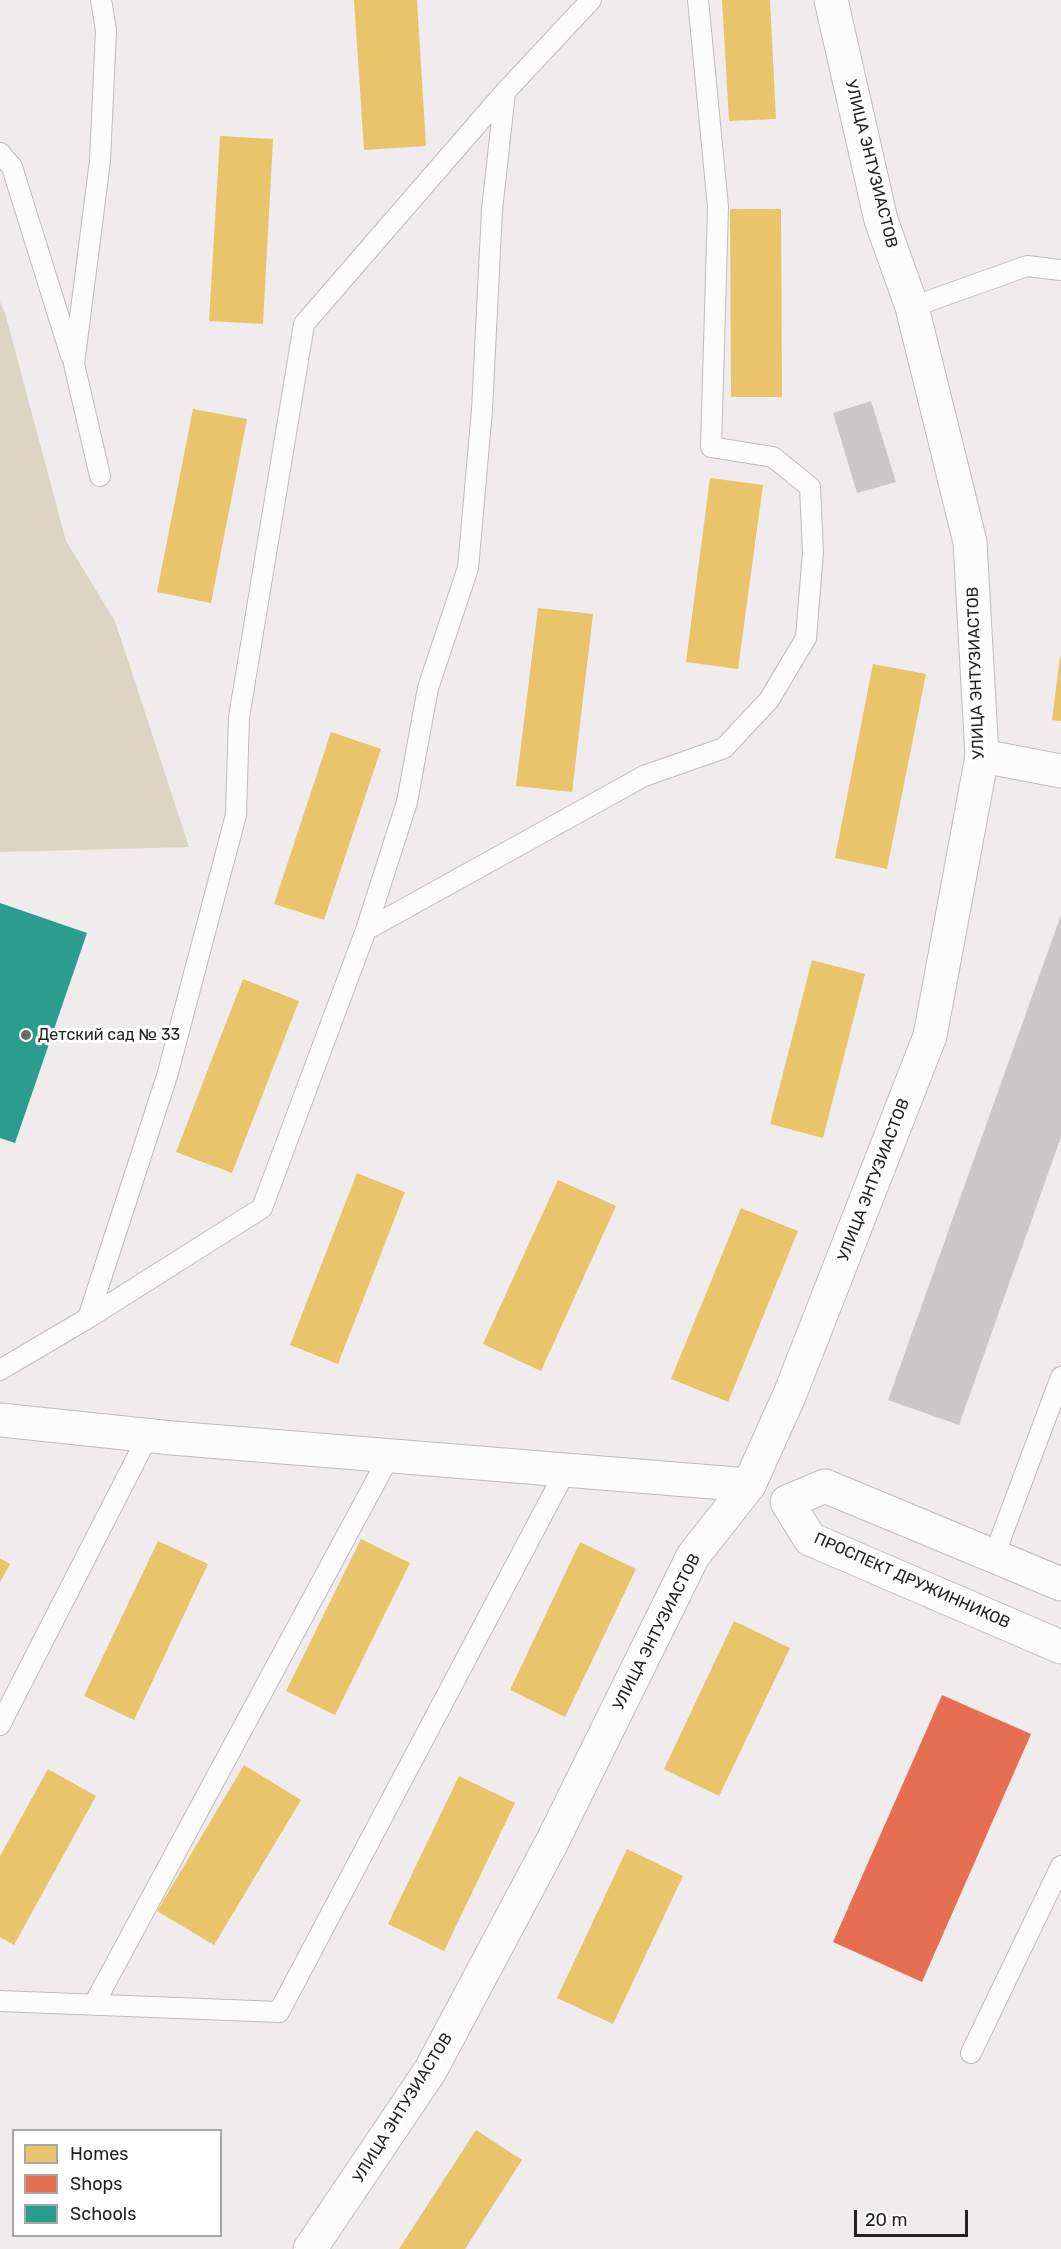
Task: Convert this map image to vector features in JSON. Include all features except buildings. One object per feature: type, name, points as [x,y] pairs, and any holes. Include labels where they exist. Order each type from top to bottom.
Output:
[{"type":"street","name":"УЛИЦА ЭНТУЗИАСТОВ","points":[[310,2249],[430,2071],[552,1842],[693,1556],[749,1485],[790,1394],[930,1036],[981,756],[970,542],[912,307],[881,220],[831,0]]},
{"type":"street","points":[[981,756],[1061,771]]},
{"type":"street","points":[[0,1420],[148,1436],[749,1485],[787,1502],[825,1486],[1061,1584]]},
{"type":"street","name":"ПРОСПЕКТ ДРУЖИННИКОВ","points":[[787,1502],[810,1539],[1061,1647]]},
{"type":"lane","points":[[74,364],[100,161],[106,30],[101,0]]},
{"type":"lane","points":[[88,1318],[167,1076],[236,815],[239,717],[304,324],[505,92],[591,0]]},
{"type":"lane","points":[[366,930],[644,776],[724,748],[768,700],[806,638],[813,552],[810,487],[773,457],[711,447],[718,207],[698,0]]},
{"type":"lane","points":[[0,1370],[88,1318],[262,1208],[366,930],[407,801],[428,688],[468,568],[482,410],[492,210],[505,92]]},
{"type":"lane","points":[[0,153],[12,166],[74,364],[100,476]]},
{"type":"lane","points":[[912,307],[1027,266],[1061,270]]},
{"type":"lane","points":[[994,1556],[1061,1377]]},
{"type":"lane","points":[[0,1725],[148,1436]]},
{"type":"lane","points":[[94,2004],[390,1455]]},
{"type":"lane","points":[[0,2001],[279,2012],[566,1470]]},
{"type":"lane","points":[[971,2053],[1061,1866]]},
{"type":"shaded area","points":[[0,302],[5,313],[66,541],[115,621],[189,847],[0,852]]},
{"type":"place","name":"Детский сад № 33","points":[[26,1035]]}]
